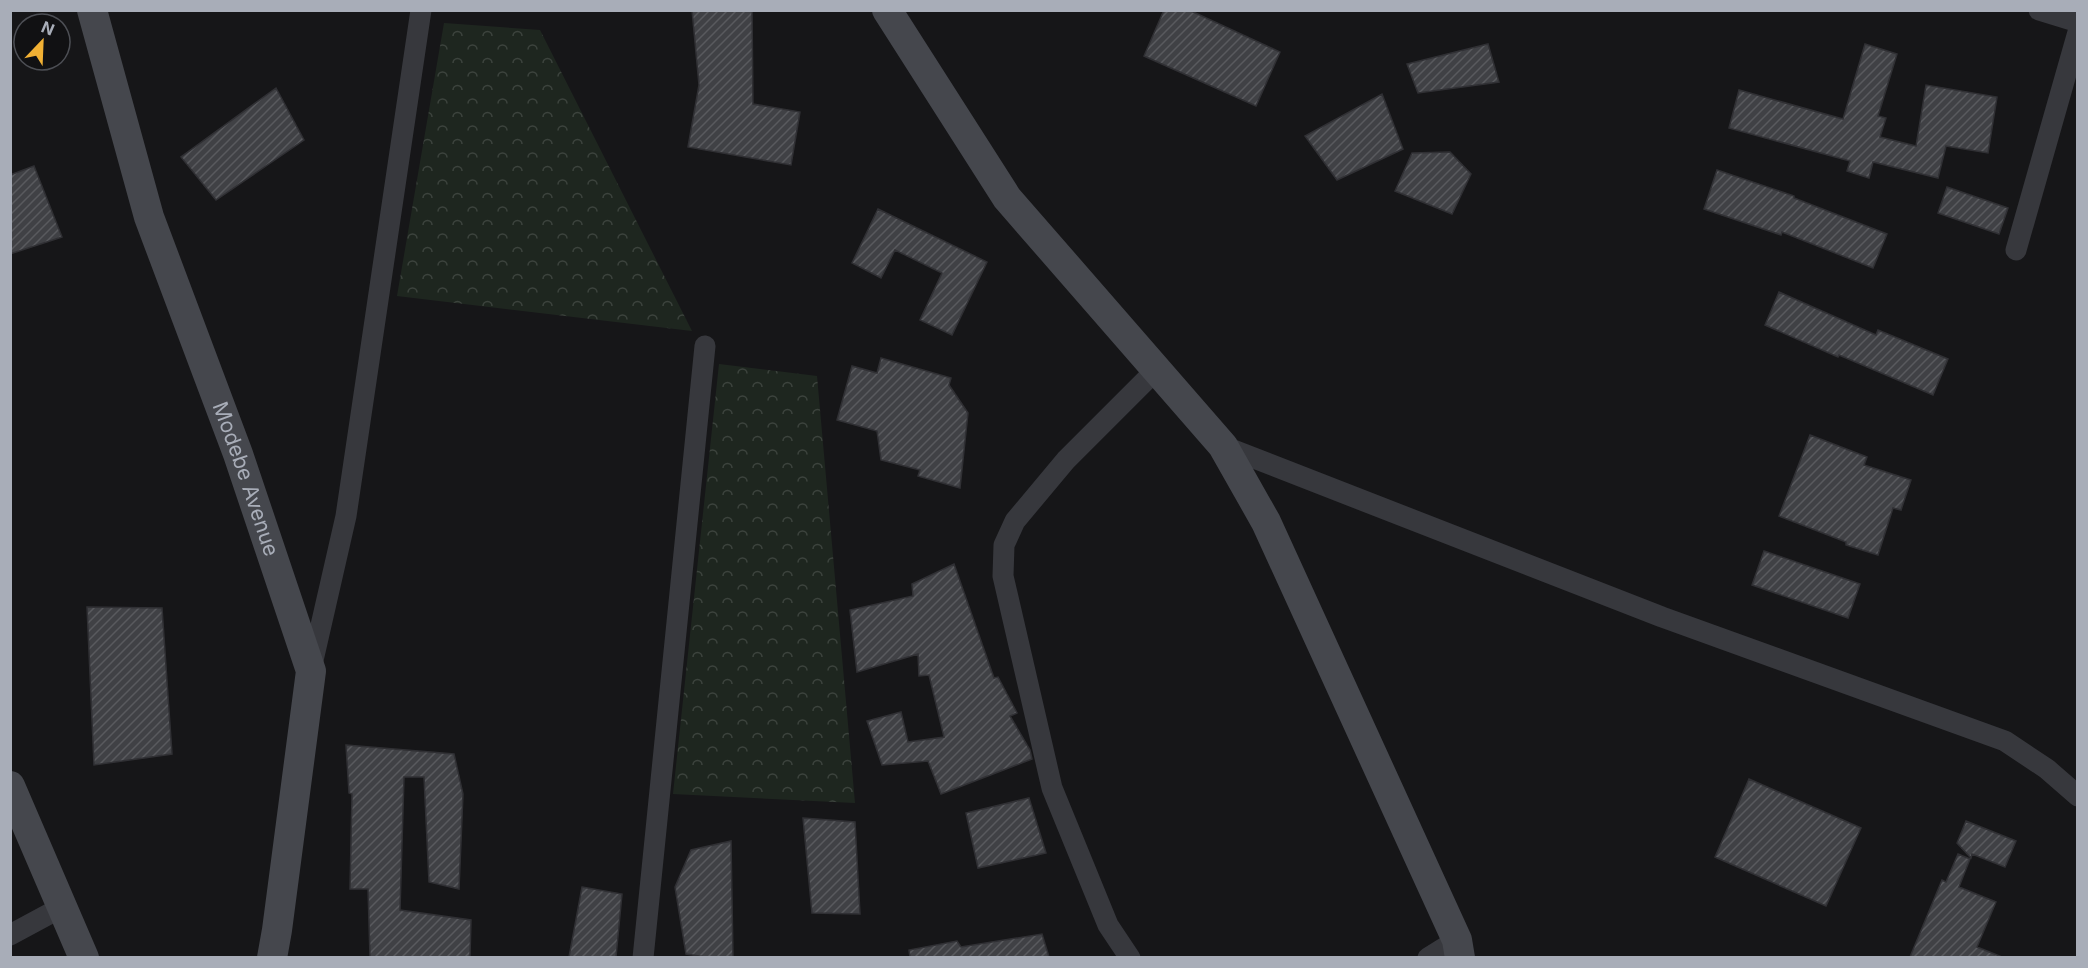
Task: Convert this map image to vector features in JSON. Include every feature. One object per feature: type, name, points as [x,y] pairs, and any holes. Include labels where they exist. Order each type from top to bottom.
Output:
[{"type":"street","name":"Modebe Avenue","points":[[92,10],[149,217],[238,454],[311,671],[272,957]]},
{"type":"street","points":[[311,671],[346,516],[421,10]]},
{"type":"street","points":[[887,10],[1007,198],[1223,446],[1266,522],[1459,949],[1428,957]]},
{"type":"street","points":[[2039,10],[2078,22]]},
{"type":"street","points":[[2016,250],[2078,32]]},
{"type":"street","points":[[644,957],[705,346]]},
{"type":"street","points":[[1130,957],[1108,925],[1052,788],[1003,576],[1004,545],[1015,521],[1066,460],[1156,370]]},
{"type":"street","points":[[1223,446],[1662,617],[2005,741],[2048,769],[2078,796]]},
{"type":"street","points":[[10,786],[84,957]]},
{"type":"street","points":[[10,935],[62,907]]},
{"type":"green space","points":[[444,23],[540,30],[692,331],[397,296]]},
{"type":"green space","points":[[719,364],[817,376],[855,803],[673,794]]},
{"type":"building","points":[[692,10],[752,10],[753,104],[800,112],[791,165],[688,147],[699,85]]},
{"type":"building","points":[[1164,10],[1189,10],[1280,52],[1256,106],[1144,56]]},
{"type":"building","points":[[1488,44],[1499,82],[1418,93],[1407,64]]},
{"type":"building","points":[[1865,44],[1897,54],[1878,116],[1886,118],[1880,137],[1916,146],[1926,85],[1997,97],[1988,153],[1946,146],[1938,178],[1873,162],[1869,178],[1847,171],[1850,161],[1729,128],[1739,90],[1843,119]]},
{"type":"building","points":[[276,88],[304,140],[216,200],[181,157]]},
{"type":"building","points":[[1382,94],[1403,149],[1337,180],[1305,136]]},
{"type":"building","points":[[1450,152],[1471,174],[1452,214],[1395,191],[1412,153]]},
{"type":"building","points":[[34,166],[62,237],[10,254],[10,175]]},
{"type":"building","points":[[1717,170],[1794,196],[1794,198],[1887,234],[1873,268],[1782,232],[1781,235],[1704,209]]},
{"type":"building","points":[[1947,187],[2008,208],[1999,234],[1938,213]]},
{"type":"building","points":[[878,209],[987,262],[952,335],[920,320],[942,273],[895,250],[881,278],[852,263]]},
{"type":"building","points":[[1779,292],[1876,335],[1878,330],[1948,359],[1933,395],[1765,325]]},
{"type":"building","points":[[881,358],[951,378],[949,385],[968,413],[960,488],[918,476],[920,470],[881,460],[877,431],[837,420],[852,366],[877,373]]},
{"type":"building","points":[[1810,435],[1867,457],[1864,465],[1911,480],[1901,510],[1893,508],[1878,555],[1846,545],[1846,542],[1779,516]]},
{"type":"building","points":[[1764,551],[1860,584],[1848,618],[1752,585]]},
{"type":"building","points":[[954,564],[994,678],[998,677],[1017,713],[1010,716],[1030,750],[1032,759],[941,794],[928,761],[882,765],[867,721],[901,712],[908,742],[944,737],[929,675],[919,676],[918,654],[857,672],[850,610],[913,596],[912,584]]},
{"type":"building","points":[[87,607],[162,608],[172,754],[94,765]]},
{"type":"building","points":[[346,745],[454,754],[463,794],[459,889],[429,882],[424,777],[404,777],[400,910],[471,920],[470,957],[370,957],[368,889],[350,889],[352,794],[349,793]]},
{"type":"building","points":[[1749,779],[1861,828],[1826,906],[1715,857]]},
{"type":"building","points":[[1029,798],[1046,853],[978,868],[966,813]]},
{"type":"building","points":[[803,818],[855,822],[860,914],[812,913]]},
{"type":"building","points":[[1966,821],[2016,841],[2005,867],[1972,854],[1971,858],[1957,843]]},
{"type":"building","points":[[731,841],[733,957],[686,954],[675,887],[691,850]]},
{"type":"building","points":[[1958,854],[1970,859],[1959,887],[1996,902],[1977,947],[2002,957],[1910,957],[1942,880],[1946,882]]},
{"type":"building","points":[[582,887],[622,894],[616,957],[569,957]]},
{"type":"building","points":[[1042,934],[1049,957],[910,957],[909,950],[957,941],[961,947]]}]
